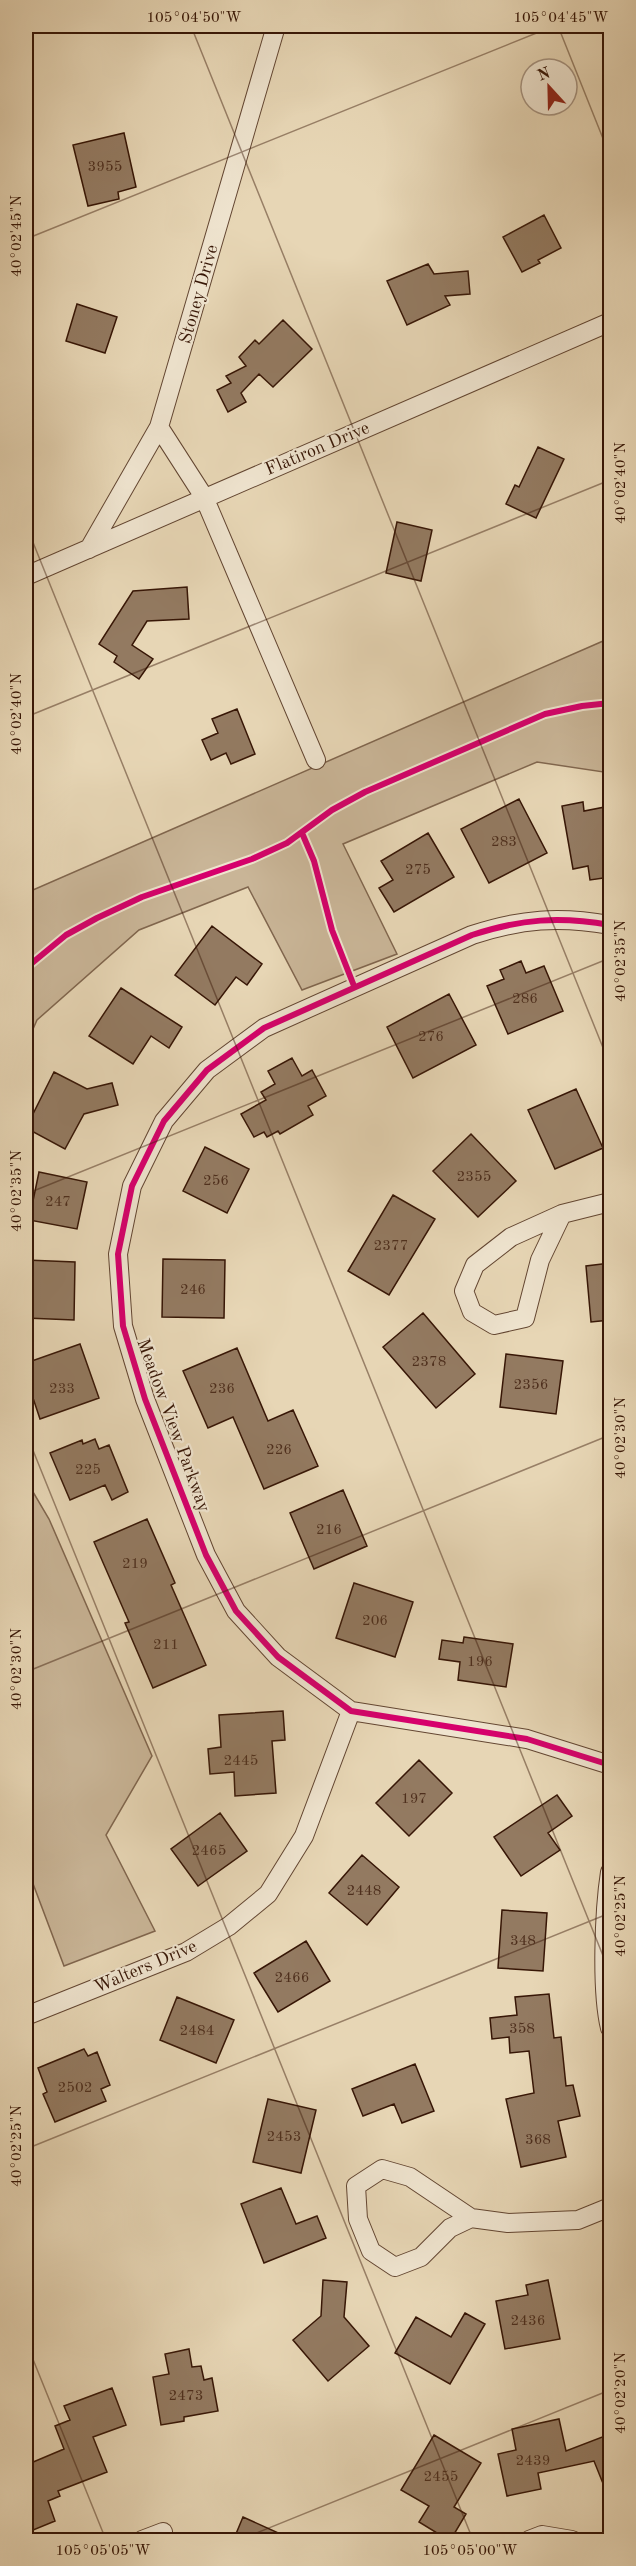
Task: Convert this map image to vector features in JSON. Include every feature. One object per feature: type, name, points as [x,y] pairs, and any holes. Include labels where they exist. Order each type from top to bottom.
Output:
[{"type":"street","name":"Stoney Drive","points":[[89,549],[159,427],[276,26]]},
{"type":"street","name":"Flatiron Drive","points":[[26,576],[610,322]]},
{"type":"street","points":[[159,427],[204,497],[316,760]]},
{"type":"street","name":"Meadow View Parkway","points":[[610,925],[584,920],[543,919],[505,924],[461,940],[264,1028],[207,1070],[164,1121],[132,1186],[118,1254],[123,1326],[145,1399],[206,1555],[236,1611],[278,1657],[351,1711],[527,1739],[610,1765]]},
{"type":"street","points":[[562,1214],[540,1260],[525,1318],[494,1325],[472,1312],[464,1291],[475,1265],[511,1237],[562,1214],[610,1202]]},
{"type":"street","name":"Walters Drive","points":[[26,2016],[186,1952],[229,1926],[268,1894],[304,1836],[351,1711]]},
{"type":"street","points":[[610,1872],[605,1958],[610,2028]]},
{"type":"street","points":[[471,2218],[450,2228],[421,2257],[395,2267],[371,2251],[358,2219],[356,2186],[382,2169],[410,2177],[471,2218],[508,2223],[578,2220],[610,2207]]},
{"type":"street","points":[[142,2541],[163,2532]]},
{"type":"street","points":[[529,2541],[542,2535],[572,2541]]},
{"type":"shaded area","points":[[610,638],[610,773],[537,762],[343,844],[397,954],[302,990],[248,887],[139,930],[37,1020],[26,1045],[26,893]]},
{"type":"shaded area","points":[[26,1480],[49,1519],[152,1756],[106,1835],[155,1931],[64,1966],[26,1865]]},
{"type":"building","points":[[124,133],[136,187],[118,192],[119,199],[88,206],[73,145]]},
{"type":"building","points":[[544,215],[561,248],[538,260],[540,263],[522,272],[503,237]]},
{"type":"building","points":[[428,264],[434,274],[468,271],[470,294],[445,296],[450,305],[407,325],[387,281]]},
{"type":"building","points":[[77,304],[117,317],[105,353],[66,341]]},
{"type":"building","points":[[283,320],[312,349],[273,387],[259,374],[241,393],[246,402],[228,412],[217,390],[231,383],[226,376],[246,366],[239,357],[255,340],[259,344]]},
{"type":"building","points":[[538,447],[564,459],[536,518],[506,504],[515,485],[519,487]]},
{"type":"building","points":[[397,522],[432,530],[421,581],[386,573]]},
{"type":"building","points":[[187,587],[189,619],[147,621],[132,645],[153,659],[139,679],[114,662],[117,656],[99,644],[133,591]]},
{"type":"building","points":[[237,709],[255,754],[231,764],[226,753],[211,760],[202,740],[218,733],[212,719]]},
{"type":"building","points":[[519,799],[547,853],[489,883],[461,829]]},
{"type":"building","points":[[583,802],[584,811],[610,806],[610,877],[590,880],[588,866],[573,869],[562,806]]},
{"type":"building","points":[[428,833],[454,877],[394,912],[379,888],[393,880],[381,861]]},
{"type":"building","points":[[212,926],[262,964],[247,985],[236,977],[215,1005],[175,975]]},
{"type":"building","points":[[521,961],[526,973],[544,966],[563,1011],[508,1034],[487,986],[504,979],[500,970]]},
{"type":"building","points":[[121,988],[182,1027],[169,1048],[151,1036],[133,1064],[89,1036]]},
{"type":"building","points":[[449,994],[476,1045],[413,1078],[387,1027]]},
{"type":"building","points":[[292,1058],[302,1076],[312,1070],[326,1096],[308,1106],[313,1115],[280,1134],[278,1131],[267,1137],[264,1132],[254,1137],[241,1114],[266,1100],[261,1092],[275,1084],[268,1071]]},
{"type":"building","points":[[54,1072],[87,1089],[112,1083],[118,1105],[84,1114],[65,1149],[26,1128]]},
{"type":"building","points":[[576,1089],[603,1148],[555,1169],[528,1110]]},
{"type":"building","points":[[471,1134],[516,1181],[478,1217],[433,1171]]},
{"type":"building","points":[[205,1147],[249,1169],[227,1213],[183,1191]]},
{"type":"building","points":[[39,1172],[87,1182],[77,1229],[29,1220]]},
{"type":"building","points":[[393,1195],[435,1219],[389,1295],[348,1271]]},
{"type":"building","points":[[163,1259],[225,1260],[224,1318],[162,1317]]},
{"type":"building","points":[[26,1260],[75,1262],[74,1320],[26,1318]]},
{"type":"building","points":[[610,1263],[610,1320],[591,1322],[586,1266]]},
{"type":"building","points":[[423,1313],[475,1374],[436,1408],[383,1347]]},
{"type":"building","points":[[80,1344],[99,1398],[40,1419],[26,1377],[26,1363]]},
{"type":"building","points":[[237,1348],[268,1421],[293,1410],[318,1466],[264,1489],[233,1417],[208,1428],[183,1371]]},
{"type":"building","points":[[506,1354],[563,1361],[556,1414],[500,1407]]},
{"type":"building","points":[[95,1439],[99,1449],[109,1445],[128,1492],[112,1500],[105,1485],[70,1500],[50,1453],[82,1440],[83,1444]]},
{"type":"building","points":[[343,1490],[367,1546],[314,1569],[290,1513]]},
{"type":"building","points":[[147,1519],[175,1583],[171,1585],[206,1665],[153,1688],[125,1623],[129,1622],[94,1542]]},
{"type":"building","points":[[354,1583],[413,1602],[395,1657],[336,1638]]},
{"type":"building","points":[[464,1637],[513,1644],[506,1687],[458,1680],[460,1662],[439,1659],[442,1640],[463,1643]]},
{"type":"building","points":[[283,1711],[285,1740],[272,1741],[276,1793],[235,1796],[234,1772],[210,1774],[208,1749],[221,1747],[219,1715]]},
{"type":"building","points":[[419,1760],[452,1793],[409,1836],[376,1803]]},
{"type":"building","points":[[557,1795],[572,1816],[548,1833],[560,1850],[521,1876],[494,1837]]},
{"type":"building","points":[[220,1813],[247,1851],[198,1886],[171,1849]]},
{"type":"building","points":[[362,1855],[399,1887],[367,1925],[329,1893]]},
{"type":"building","points":[[502,1910],[547,1913],[543,1971],[498,1968]]},
{"type":"building","points":[[306,1941],[330,1981],[278,2012],[254,1973]]},
{"type":"building","points":[[549,1994],[554,2038],[561,2037],[566,2086],[573,2085],[580,2116],[558,2121],[566,2157],[521,2167],[506,2099],[534,2093],[529,2051],[510,2053],[509,2037],[492,2039],[490,2018],[517,2015],[515,1997]]},
{"type":"building","points":[[177,1997],[234,2020],[216,2063],[160,2040]]},
{"type":"building","points":[[84,2049],[88,2056],[97,2052],[110,2085],[101,2089],[106,2101],[55,2122],[43,2094],[47,2092],[38,2068]]},
{"type":"building","points":[[415,2064],[434,2111],[402,2123],[394,2104],[363,2116],[352,2089]]},
{"type":"building","points":[[268,2099],[316,2110],[301,2173],[253,2162]]},
{"type":"building","points":[[281,2188],[296,2224],[317,2216],[326,2238],[264,2263],[241,2204]]},
{"type":"building","points":[[323,2280],[347,2282],[344,2317],[369,2346],[328,2381],[293,2340],[321,2316]]},
{"type":"building","points":[[548,2280],[560,2339],[505,2349],[496,2301],[528,2295],[526,2285]]},
{"type":"building","points":[[465,2313],[485,2324],[450,2384],[395,2353],[416,2317],[451,2337]]},
{"type":"building","points":[[189,2349],[192,2367],[201,2366],[204,2380],[212,2378],[218,2411],[184,2417],[184,2421],[161,2425],[153,2377],[169,2374],[165,2354]]},
{"type":"building","points":[[112,2388],[126,2425],[93,2437],[107,2472],[58,2491],[60,2496],[48,2501],[55,2521],[26,2533],[26,2465],[64,2449],[55,2426],[70,2420],[64,2406]]},
{"type":"building","points":[[559,2419],[566,2451],[610,2434],[610,2501],[594,2461],[538,2473],[541,2489],[507,2496],[498,2454],[516,2450],[512,2429]]},
{"type":"building","points":[[434,2435],[481,2463],[454,2507],[466,2514],[450,2541],[419,2522],[429,2506],[401,2490]]},
{"type":"building","points":[[243,2517],[296,2541],[233,2541]]},
{"type":"cycle path","points":[[26,968],[66,935],[97,918],[142,897],[252,859],[287,843],[332,810],[365,792],[545,714],[610,703]]},
{"type":"cycle path","points":[[302,833],[314,861],[332,930],[354,986]]},
{"type":"cycle path","points":[[610,925],[557,920],[524,922],[472,935],[264,1028],[207,1070],[164,1121],[132,1186],[118,1254],[123,1326],[145,1399],[206,1555],[236,1611],[278,1657],[351,1711],[527,1739],[610,1765]]}]
